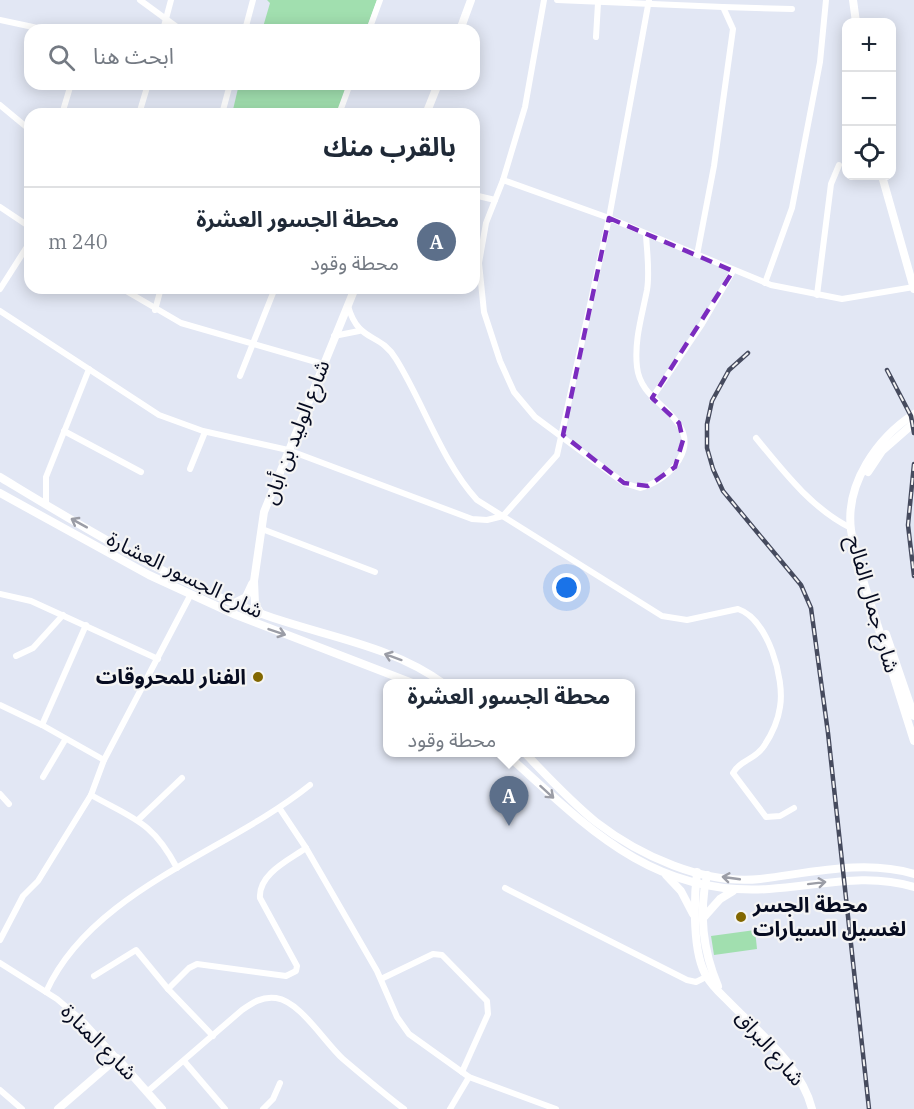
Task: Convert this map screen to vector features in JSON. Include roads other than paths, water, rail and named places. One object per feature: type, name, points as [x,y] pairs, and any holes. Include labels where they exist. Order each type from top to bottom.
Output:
[{"type":"main road","points":[[462,24],[471,0]]},
{"type":"main road","points":[[853,0],[855,18]]},
{"type":"main road","points":[[428,108],[436,90]]},
{"type":"main road","points":[[883,180],[914,287]]},
{"type":"main road","name":"شارع الوليد بن أبان","points":[[262,614],[255,604],[254,581],[264,512],[334,336],[353,294]]},
{"type":"main road","name":"شارع جمال الفالح","points":[[914,414],[885,438],[868,460],[853,497],[851,528],[860,568],[914,741]]},
{"type":"main road","name":"شارع جمال الفالح","points":[[914,423],[882,451],[872,465],[860,491],[855,519],[860,555],[914,716]]},
{"type":"main road","name":"شارع الجسور العشارة","points":[[0,477],[155,564],[234,603],[405,662],[435,679]]},
{"type":"main road","name":"شارع الجسور العشارة","points":[[0,493],[149,575],[251,622],[402,679]]},
{"type":"main road","points":[[149,575],[155,564]]},
{"type":"main road","points":[[234,603],[246,597],[254,581]]},
{"type":"main road","points":[[509,757],[601,838],[666,875],[696,885],[733,891],[864,879],[914,887]]},
{"type":"main road","points":[[528,757],[597,822],[649,854],[707,875],[746,880],[856,868],[910,873],[914,866]]},
{"type":"main road","name":"شارع البراق","points":[[697,872],[696,885],[706,955],[720,992]]},
{"type":"main road","points":[[666,875],[700,920],[720,899],[733,891]]},
{"type":"main road","name":"شارع البراق","points":[[707,875],[700,920],[699,954],[706,977],[793,1069],[808,1095],[812,1109]]},
{"type":"main road","points":[[57,1109],[117,1058]]},
{"type":"main road","name":"شارع المنارة","points":[[117,1058],[162,1109]]},
{"type":"street","points":[[140,0],[170,24]]},
{"type":"street","points":[[164,24],[171,0]]},
{"type":"street","points":[[247,24],[253,0]]},
{"type":"street","points":[[371,24],[380,0]]},
{"type":"street","points":[[480,252],[481,241],[503,180],[530,86],[544,0]]},
{"type":"street","points":[[556,0],[792,9]]},
{"type":"street","points":[[765,283],[792,208],[820,62],[826,0]]},
{"type":"street","points":[[0,311],[159,415],[205,432],[288,450],[472,519],[487,520],[503,516],[550,466],[557,456],[563,435],[609,218],[649,2]]},
{"type":"street","points":[[596,37],[598,3]]},
{"type":"street","points":[[697,255],[712,181],[732,28],[723,7]]},
{"type":"street","points":[[0,20],[27,24]]},
{"type":"street","points":[[64,108],[69,90]]},
{"type":"street","points":[[141,108],[146,90]]},
{"type":"street","points":[[224,108],[228,90]]},
{"type":"street","points":[[341,108],[348,90]]},
{"type":"street","points":[[0,105],[24,125]]},
{"type":"street","points":[[817,295],[831,184],[839,165]]},
{"type":"street","points":[[503,180],[609,218],[765,283],[843,299],[914,287]]},
{"type":"street","points":[[480,196],[495,200]]},
{"type":"street","points":[[0,207],[24,223]]},
{"type":"street","points":[[480,275],[482,299],[489,330],[514,392],[535,417],[563,435],[624,483],[640,488],[666,476],[675,467],[681,459],[683,440],[679,423],[652,398],[641,383],[637,368],[637,332],[648,279],[646,235]]},
{"type":"street","points":[[0,289],[24,251]]},
{"type":"street","points":[[652,398],[702,324],[733,271]]},
{"type":"street","points":[[130,294],[181,323],[323,364]]},
{"type":"street","points":[[155,310],[159,294]]},
{"type":"street","points":[[240,376],[273,294]]},
{"type":"street","points":[[348,306],[359,331],[377,341],[395,358],[471,493],[503,516],[662,616],[687,620],[738,609],[746,612],[754,620],[766,639],[777,667],[780,706],[777,722],[759,754],[733,773],[766,817],[780,816],[794,808]]},
{"type":"street","points":[[334,336],[359,331]]},
{"type":"street","points":[[46,504],[44,481],[88,369]]},
{"type":"street","points":[[64,431],[141,472]]},
{"type":"street","points":[[189,469],[205,432]]},
{"type":"street","points":[[756,438],[804,492],[834,520],[851,528]]},
{"type":"street","points":[[262,528],[375,572]]},
{"type":"street","points":[[0,594],[31,601],[158,659]]},
{"type":"street","points":[[0,940],[23,896],[38,881],[90,795],[104,760],[191,594]]},
{"type":"street","points":[[16,656],[33,648],[63,615]]},
{"type":"street","points":[[42,725],[86,625]]},
{"type":"street","points":[[0,705],[42,725],[104,760]]},
{"type":"street","points":[[43,777],[65,740]]},
{"type":"street","points":[[139,819],[182,778]]},
{"type":"street","points":[[46,992],[66,955],[82,937],[132,898],[177,868],[280,809],[310,786]]},
{"type":"street","points":[[0,794],[9,804]]},
{"type":"street","points":[[90,795],[139,819],[160,839],[177,868]]},
{"type":"street","points":[[280,809],[306,848],[381,980],[397,1017],[409,1035],[469,1077],[556,1109]]},
{"type":"street","points":[[168,989],[189,968],[197,964],[286,976],[297,971],[293,958],[260,898],[260,890],[263,880],[306,848]]},
{"type":"street","points":[[505,888],[687,980],[696,982],[706,977]]},
{"type":"street","points":[[94,976],[136,950],[168,989],[213,1036]]},
{"type":"street","points":[[381,980],[434,954],[442,955],[482,996],[487,1002],[489,1011],[462,1072]]},
{"type":"street","name":"شارع المنارة","points":[[0,963],[46,992],[84,1022],[117,1058]]},
{"type":"street","points":[[148,1091],[255,1001],[266,998],[286,1001],[341,1057],[404,1109]]},
{"type":"street","points":[[184,1061],[225,1109]]},
{"type":"street","points":[[450,1109],[469,1077]]},
{"type":"street","points":[[263,1109],[273,1099],[280,1083]]},
{"type":"street","points":[[0,1090],[22,1109]]},
{"type":"railway","points":[[748,353],[729,370],[712,401],[707,424],[707,448],[723,491],[801,585],[811,608],[828,733],[869,1109]]},
{"type":"railway","points":[[887,370],[911,416],[914,433]]},
{"type":"railway","points":[[914,464],[908,525],[914,576]]},
{"type":"place","name":"الفنار للمحروقات","points":[[258,677]]},
{"type":"place","name":"محطة الجسور العشرة","points":[[509,826]]},
{"type":"place","name":"محطة الجسر لغسيل السيارات","points":[[741,917]]}]
